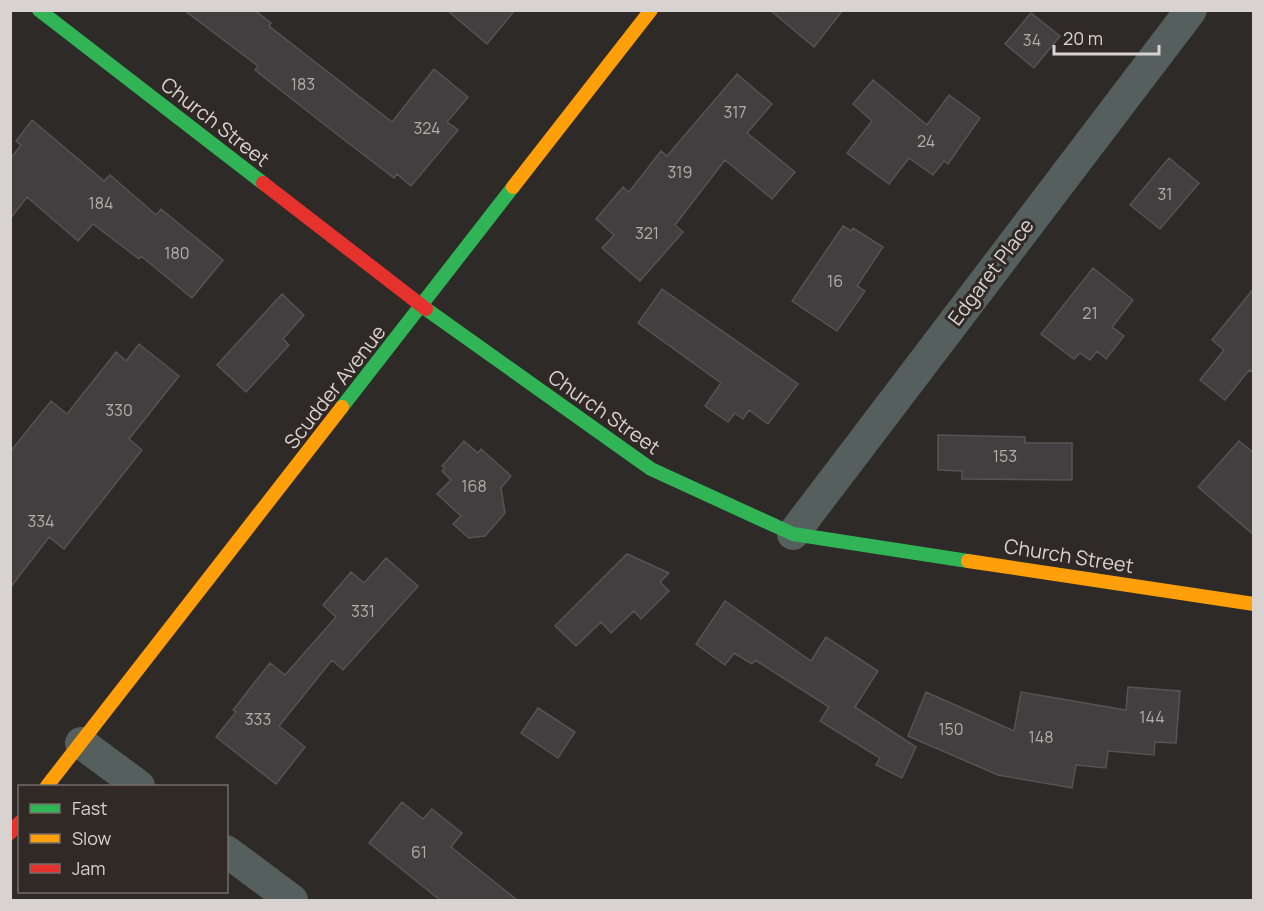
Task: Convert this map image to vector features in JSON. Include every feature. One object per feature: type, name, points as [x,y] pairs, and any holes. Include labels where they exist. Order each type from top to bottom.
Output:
[{"type":"street","name":"Church Street","points":[[39,10],[423,307],[651,469],[793,534],[1254,604]]},
{"type":"street","name":"Scudder Avenue","points":[[48,785],[423,307],[651,10]]},
{"type":"street","name":"Edgaret Place","points":[[793,534],[1191,10]]},
{"type":"street","points":[[81,743],[138,785]]},
{"type":"street","points":[[228,852],[292,900]]},
{"type":"building","points":[[184,10],[254,10],[271,23],[269,26],[392,122],[434,69],[468,97],[447,122],[458,130],[411,186],[397,174],[394,178],[334,132],[255,70],[258,66]]},
{"type":"building","points":[[447,10],[515,10],[487,44]]},
{"type":"building","points":[[770,10],[843,10],[814,47]]},
{"type":"building","points":[[1031,13],[1060,36],[1034,68],[1005,44]]},
{"type":"building","points":[[737,74],[772,104],[747,133],[795,172],[772,199],[725,160],[675,225],[683,232],[640,281],[602,248],[614,235],[596,219],[623,187],[629,192],[661,151],[667,156]]},
{"type":"building","points":[[873,80],[927,125],[949,95],[980,118],[948,164],[944,161],[933,175],[909,158],[889,184],[847,153],[872,121],[853,104]]},
{"type":"building","points":[[32,120],[104,181],[110,175],[156,215],[161,209],[223,260],[192,298],[141,256],[139,259],[93,224],[78,241],[27,197],[10,219],[10,159],[21,145],[16,141]]},
{"type":"building","points":[[1169,158],[1199,183],[1160,229],[1130,205]]},
{"type":"building","points":[[843,226],[851,231],[853,228],[883,247],[857,286],[865,291],[837,331],[792,301]]},
{"type":"building","points":[[1093,268],[1133,300],[1112,327],[1124,336],[1106,359],[1097,351],[1090,360],[1080,353],[1074,359],[1041,334]]},
{"type":"building","points":[[1254,288],[1254,373],[1249,370],[1225,400],[1200,380],[1224,350],[1212,340]]},
{"type":"building","points":[[662,289],[798,384],[768,424],[749,410],[743,419],[735,413],[728,422],[705,406],[721,383],[638,323]]},
{"type":"building","points":[[282,294],[304,315],[283,339],[289,345],[246,392],[217,365]]},
{"type":"building","points":[[139,344],[179,376],[129,439],[142,450],[64,549],[49,537],[10,588],[10,452],[51,401],[67,414],[116,352],[126,361]]},
{"type":"building","points":[[938,435],[1025,437],[1025,443],[1072,443],[1072,480],[962,479],[962,471],[938,470]]},
{"type":"building","points":[[464,441],[478,453],[481,449],[511,476],[501,488],[505,513],[485,536],[469,538],[453,524],[461,516],[437,494],[451,480],[442,471],[445,468],[442,466]]},
{"type":"building","points":[[1239,441],[1254,453],[1254,535],[1198,487]]},
{"type":"building","points":[[627,554],[669,573],[660,582],[669,591],[641,619],[634,611],[611,633],[601,622],[576,646],[555,626]]},
{"type":"building","points":[[386,558],[418,586],[343,670],[332,660],[279,726],[305,747],[276,784],[216,737],[236,712],[233,710],[270,663],[285,675],[336,617],[323,605],[351,572],[364,583]]},
{"type":"building","points":[[725,601],[811,661],[826,637],[878,671],[855,707],[916,747],[902,778],[876,765],[880,758],[820,721],[829,707],[755,660],[752,664],[734,653],[725,665],[696,644]]},
{"type":"building","points":[[1128,687],[1180,691],[1176,743],[1155,742],[1154,755],[1108,751],[1106,768],[1076,765],[1072,788],[998,775],[908,736],[926,692],[1014,731],[1021,692],[1126,710]]},
{"type":"building","points":[[538,708],[575,732],[558,758],[521,733]]},
{"type":"building","points":[[402,802],[423,819],[432,809],[462,833],[451,847],[517,900],[440,900],[369,843]]},
{"type":"traffic: fast","points":[[39,10],[263,183]]},
{"type":"traffic: fast","points":[[342,407],[513,187]]},
{"type":"traffic: fast","points":[[426,309],[651,469],[793,534],[968,561]]},
{"type":"traffic: slow","points":[[513,187],[651,10]]},
{"type":"traffic: slow","points":[[48,785],[342,407]]},
{"type":"traffic: slow","points":[[968,561],[1254,604]]},
{"type":"traffic: jam","points":[[263,183],[426,309]]},
{"type":"traffic: jam","points":[[10,833],[18,824]]}]
